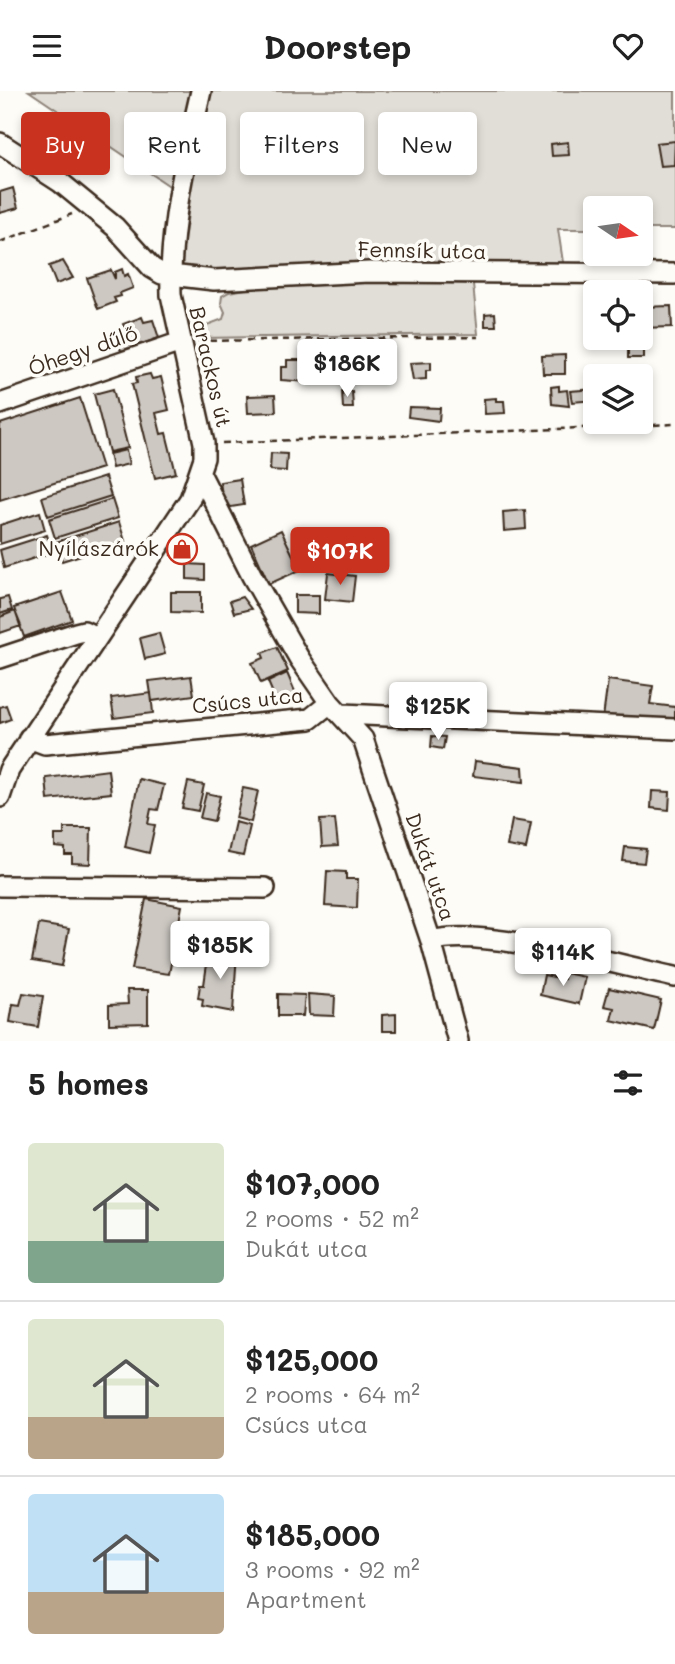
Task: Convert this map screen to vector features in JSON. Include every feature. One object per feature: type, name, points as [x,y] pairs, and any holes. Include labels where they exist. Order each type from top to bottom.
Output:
[{"type":"street","name":"Barackos út","points":[[0,797],[9,770],[190,499],[200,473],[204,443],[171,295],[170,275],[179,203],[201,91]]},
{"type":"street","points":[[0,143],[61,181],[115,227],[152,268],[170,275]]},
{"type":"street","name":"Fennsík utca","points":[[170,275],[214,280],[369,272],[675,274]]},
{"type":"street","name":"Óhegy dűlő","points":[[0,404],[181,342]]},
{"type":"street","name":"Dukát utca","points":[[200,473],[252,576],[299,658],[363,739],[431,941],[458,1041]]},
{"type":"street","points":[[0,659],[84,631],[96,637]]},
{"type":"street","points":[[337,709],[675,729]]},
{"type":"street","name":"Csúcs utca","points":[[29,738],[44,744],[310,719],[337,709]]},
{"type":"street","points":[[0,887],[265,888]]},
{"type":"street","points":[[431,941],[450,937],[513,943],[675,977]]},
{"type":"path","points":[[0,242],[91,206]]},
{"type":"path","points":[[181,342],[478,337]]},
{"type":"path","points":[[204,443],[675,424]]},
{"type":"shaded area","points":[[29,91],[675,91],[675,229],[653,229],[653,196],[583,196],[583,229],[558,229],[564,269],[238,273],[184,267],[181,261],[190,200],[153,175],[226,175],[226,112],[124,112],[124,155],[110,146],[110,112],[60,112]]},
{"type":"shaded area","points":[[370,280],[473,284],[478,334],[200,338],[207,325],[223,319],[225,312],[221,303],[222,296],[229,292],[290,281]]},
{"type":"building","points":[[675,141],[674,165],[660,166],[656,143]]},
{"type":"building","points":[[568,142],[569,155],[552,156],[551,144]]},
{"type":"building","points":[[13,188],[18,208],[0,213],[0,192]]},
{"type":"building","points":[[63,261],[73,278],[56,284],[49,266]]},
{"type":"building","points":[[122,269],[124,276],[128,274],[133,288],[120,293],[121,296],[114,298],[116,302],[98,309],[87,278],[111,270],[115,279],[115,272]]},
{"type":"building","points":[[671,306],[672,327],[653,328],[653,307]]},
{"type":"building","points":[[495,313],[496,326],[485,326],[485,314]]},
{"type":"building","points":[[142,317],[144,322],[153,320],[159,338],[121,351],[115,333],[125,329],[123,324]]},
{"type":"building","points":[[628,350],[644,350],[644,358],[628,358]]},
{"type":"building","points":[[565,355],[565,374],[543,374],[542,356]]},
{"type":"building","points":[[287,360],[308,360],[308,382],[281,380],[281,367],[287,367]]},
{"type":"building","points":[[431,362],[431,370],[426,370],[426,379],[413,380],[410,363]]},
{"type":"building","points":[[150,374],[152,379],[161,377],[169,410],[156,413],[161,434],[166,433],[176,473],[155,478],[132,384],[137,383],[136,377]]},
{"type":"building","points":[[559,386],[559,391],[567,390],[569,406],[552,404],[551,387]]},
{"type":"building","points":[[113,389],[128,448],[109,452],[94,394]]},
{"type":"building","points":[[583,390],[583,401],[572,402],[570,391]]},
{"type":"building","points":[[342,391],[352,391],[353,408],[343,408]]},
{"type":"building","points":[[275,395],[276,412],[248,413],[247,396]]},
{"type":"building","points":[[80,398],[102,468],[0,500],[0,424]]},
{"type":"building","points":[[496,398],[496,401],[504,401],[505,413],[485,414],[484,399]]},
{"type":"building","points":[[409,407],[440,408],[439,421],[408,417]]},
{"type":"building","points":[[126,450],[129,464],[112,468],[109,454]]},
{"type":"building","points":[[271,453],[287,454],[286,471],[270,470]]},
{"type":"building","points":[[105,477],[111,496],[48,516],[42,497]]},
{"type":"building","points":[[240,479],[244,505],[224,508],[220,482]]},
{"type":"building","points":[[112,499],[118,518],[55,538],[49,519]]},
{"type":"building","points":[[525,510],[526,529],[504,531],[503,512]]},
{"type":"building","points":[[40,512],[45,530],[0,544],[0,525]]},
{"type":"building","points":[[119,522],[125,541],[62,561],[56,542]]},
{"type":"building","points":[[281,530],[300,570],[269,584],[251,544]]},
{"type":"building","points":[[47,535],[53,552],[4,568],[0,550]]},
{"type":"building","points":[[176,540],[192,545],[187,560],[171,555]]},
{"type":"building","points":[[187,564],[205,565],[205,580],[187,579]]},
{"type":"building","points":[[328,573],[355,576],[352,602],[325,599]]},
{"type":"building","points":[[62,592],[72,620],[24,637],[14,608]]},
{"type":"building","points":[[171,592],[201,592],[201,613],[171,612]]},
{"type":"building","points":[[295,595],[319,595],[319,614],[295,613]]},
{"type":"building","points":[[8,597],[12,610],[0,614],[0,599]]},
{"type":"building","points":[[242,597],[251,609],[234,613],[230,601]]},
{"type":"building","points":[[15,611],[21,626],[0,633],[0,617]]},
{"type":"building","points":[[159,633],[165,654],[145,659],[140,638]]},
{"type":"building","points":[[277,647],[288,671],[261,683],[252,663],[264,658],[262,653]]},
{"type":"building","points":[[287,673],[296,694],[277,703],[268,682]]},
{"type":"building","points":[[191,676],[194,695],[152,701],[149,681]]},
{"type":"building","points":[[608,680],[653,686],[650,704],[675,707],[675,727],[603,718]]},
{"type":"building","points":[[151,693],[153,713],[114,718],[111,698]]},
{"type":"building","points":[[6,705],[11,719],[0,723],[0,707]]},
{"type":"building","points":[[432,736],[445,737],[443,749],[431,747]]},
{"type":"building","points":[[475,761],[523,767],[524,782],[473,776]]},
{"type":"building","points":[[108,770],[111,793],[48,800],[46,778]]},
{"type":"building","points":[[139,779],[164,785],[158,810],[151,809],[148,824],[155,825],[149,853],[125,847]]},
{"type":"building","points":[[188,782],[204,785],[198,811],[182,808]]},
{"type":"building","points":[[243,788],[258,791],[251,822],[236,818]]},
{"type":"building","points":[[652,791],[670,792],[669,810],[651,808]]},
{"type":"building","points":[[206,793],[220,796],[214,821],[200,818]]},
{"type":"building","points":[[335,819],[338,846],[322,847],[320,820]]},
{"type":"building","points":[[512,820],[531,823],[526,849],[507,846]]},
{"type":"building","points":[[235,822],[250,826],[243,856],[228,853]]},
{"type":"building","points":[[64,828],[91,828],[90,864],[72,863],[72,855],[65,855],[65,848],[55,847],[55,835],[64,835]]},
{"type":"building","points":[[625,847],[646,849],[644,863],[623,861]]},
{"type":"building","points":[[327,871],[346,872],[346,879],[358,879],[357,908],[325,906]]},
{"type":"building","points":[[146,899],[182,906],[169,974],[132,969]]},
{"type":"building","points":[[39,924],[69,929],[62,966],[32,961]]},
{"type":"building","points":[[215,949],[237,952],[233,1012],[202,1006],[203,999],[198,998],[200,985],[204,985],[208,957],[214,958]]},
{"type":"building","points":[[565,973],[585,977],[579,1004],[540,995],[544,975],[564,979]]},
{"type":"building","points":[[609,988],[661,1000],[654,1030],[611,1020],[614,1008],[604,1006]]},
{"type":"building","points":[[127,990],[148,990],[148,1023],[109,1024],[109,1005],[128,1004]]},
{"type":"building","points":[[23,993],[43,996],[38,1027],[10,1022],[13,1004],[20,1005]]},
{"type":"building","points":[[278,994],[305,995],[303,1016],[278,1016]]},
{"type":"building","points":[[308,994],[335,996],[334,1016],[309,1015]]},
{"type":"building","points":[[396,1014],[396,1031],[382,1031],[382,1015]]},
{"type":"place","name":"Nyílászárók","points":[[182,549]]}]
